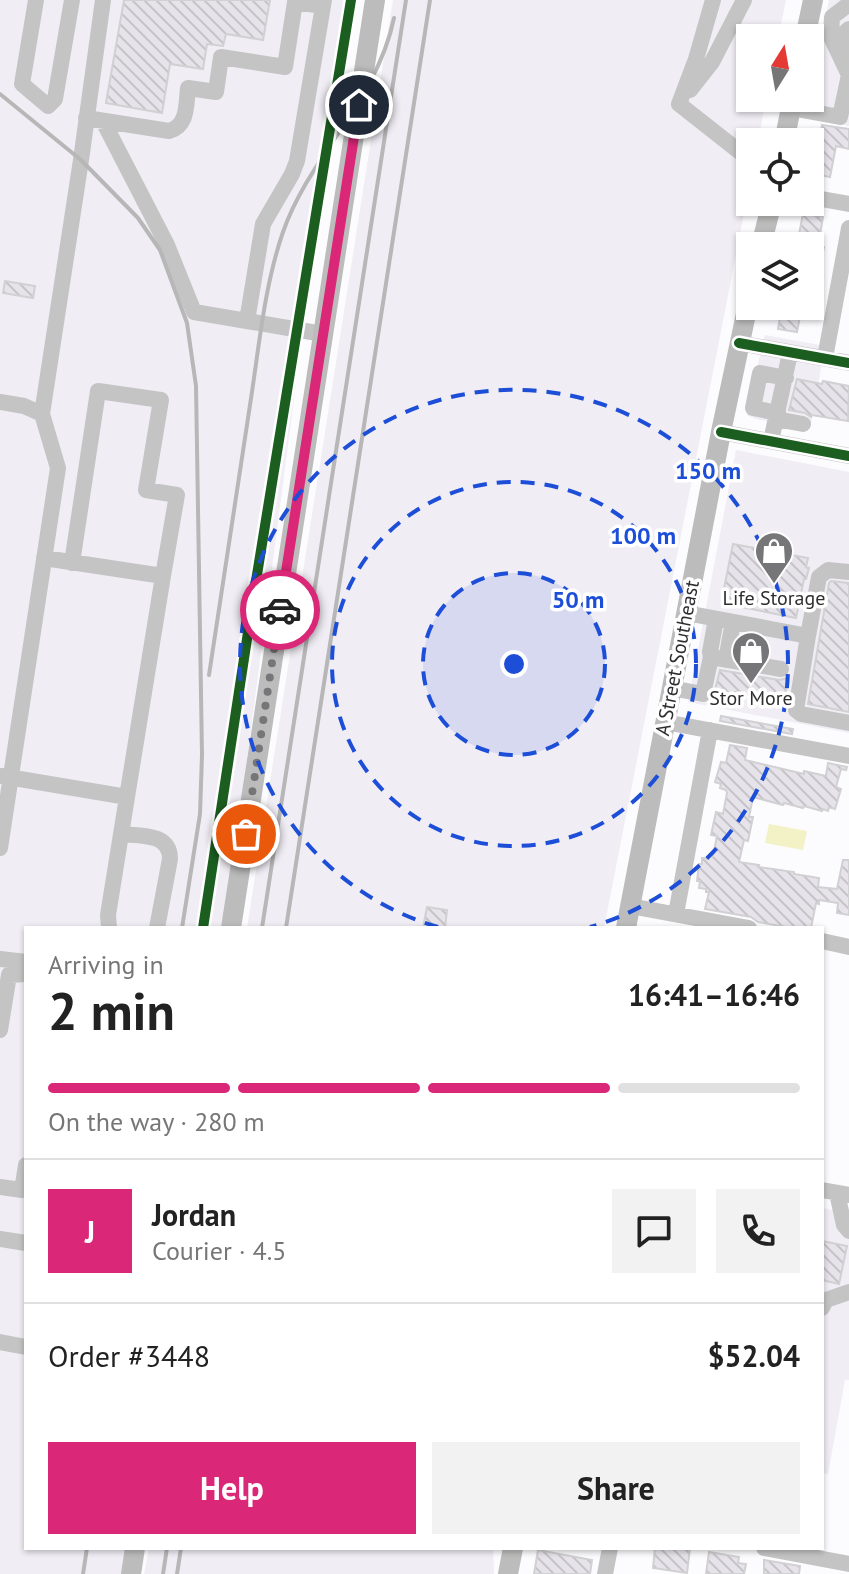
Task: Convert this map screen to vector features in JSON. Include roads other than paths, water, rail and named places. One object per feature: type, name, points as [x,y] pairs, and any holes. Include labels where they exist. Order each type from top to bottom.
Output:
[{"type":"main road","points":[[231,926],[375,0]]},
{"type":"main road","points":[[808,24],[813,0]]},
{"type":"main road","name":"A Street Southeast","points":[[626,926],[744,320]]},
{"type":"main road","points":[[131,1574],[135,1550]]},
{"type":"main road","points":[[508,1574],[513,1550]]},
{"type":"street","points":[[36,0],[22,84],[48,106],[55,99],[72,0]]},
{"type":"street","points":[[0,848],[5,777],[58,468],[42,414],[95,120],[103,0]]},
{"type":"street","points":[[679,104],[713,0]]},
{"type":"street","points":[[679,104],[712,62],[744,0]]},
{"type":"street","points":[[95,120],[169,131],[177,129],[183,123],[188,88],[216,92],[221,57],[285,67],[295,2],[323,3],[297,161],[263,224],[247,321]]},
{"type":"street","points":[[849,4],[832,17],[831,37],[849,75],[841,41],[849,29]]},
{"type":"street","points":[[823,112],[844,118],[849,75]]},
{"type":"street","points":[[679,104],[736,149]]},
{"type":"street","points":[[95,120],[167,245],[194,312],[323,334]]},
{"type":"street","points":[[824,200],[849,204]]},
{"type":"street","points":[[825,358],[844,280],[849,228]]},
{"type":"street","points":[[739,343],[849,363]]},
{"type":"street","points":[[790,353],[786,378],[753,408],[803,424]]},
{"type":"street","points":[[771,441],[777,416],[760,373],[786,378]]},
{"type":"street","points":[[730,384],[770,392]]},
{"type":"street","points":[[72,563],[98,391],[161,400],[146,490],[177,495],[108,915],[109,926]]},
{"type":"street","points":[[0,402],[24,406],[42,414]]},
{"type":"street","points":[[721,432],[849,456]]},
{"type":"street","points":[[44,558],[163,576]]},
{"type":"street","points":[[849,572],[828,570],[819,577],[796,710],[801,714],[849,723]]},
{"type":"street","points":[[686,613],[808,636]]},
{"type":"street","points":[[725,621],[710,652],[718,658],[781,669]]},
{"type":"street","points":[[671,688],[703,694],[718,658]]},
{"type":"street","points":[[665,722],[849,756]]},
{"type":"street","points":[[676,914],[710,730]]},
{"type":"street","points":[[5,777],[127,797]]},
{"type":"street","points":[[121,834],[155,838],[169,848],[170,859],[157,926]]},
{"type":"street","points":[[630,906],[739,926]]},
{"type":"street","points":[[824,941],[849,947]]},
{"type":"street","points":[[0,959],[24,962]]},
{"type":"street","points":[[0,1030],[9,975],[24,974]]},
{"type":"street","points":[[0,1187],[22,1190],[24,1178]]},
{"type":"street","points":[[836,1193],[844,1225],[849,1231]]},
{"type":"street","points":[[0,1239],[24,1243]]},
{"type":"street","points":[[824,1304],[826,1300],[849,1292]]},
{"type":"street","points":[[0,1342],[24,1347]]},
{"type":"street","points":[[605,1574],[610,1550]]},
{"type":"street","points":[[775,1550],[849,1564]]},
{"type":"railway","points":[[262,926],[406,0]]},
{"type":"railway","points":[[286,926],[430,0]]},
{"type":"railway","points":[[209,675],[263,318],[276,253],[309,178],[373,76],[394,18]]},
{"type":"railway","points":[[0,94],[81,160],[138,218],[160,250],[187,323],[196,386],[202,755],[200,814],[182,926]]},
{"type":"railway","points":[[83,1574],[87,1550]]},
{"type":"railway","points":[[163,1574],[167,1550]]},
{"type":"railway","points":[[177,1574],[181,1550]]},
{"type":"place","name":"Life Storage","points":[[774,585]]},
{"type":"place","name":"Stor More","points":[[751,685]]}]
